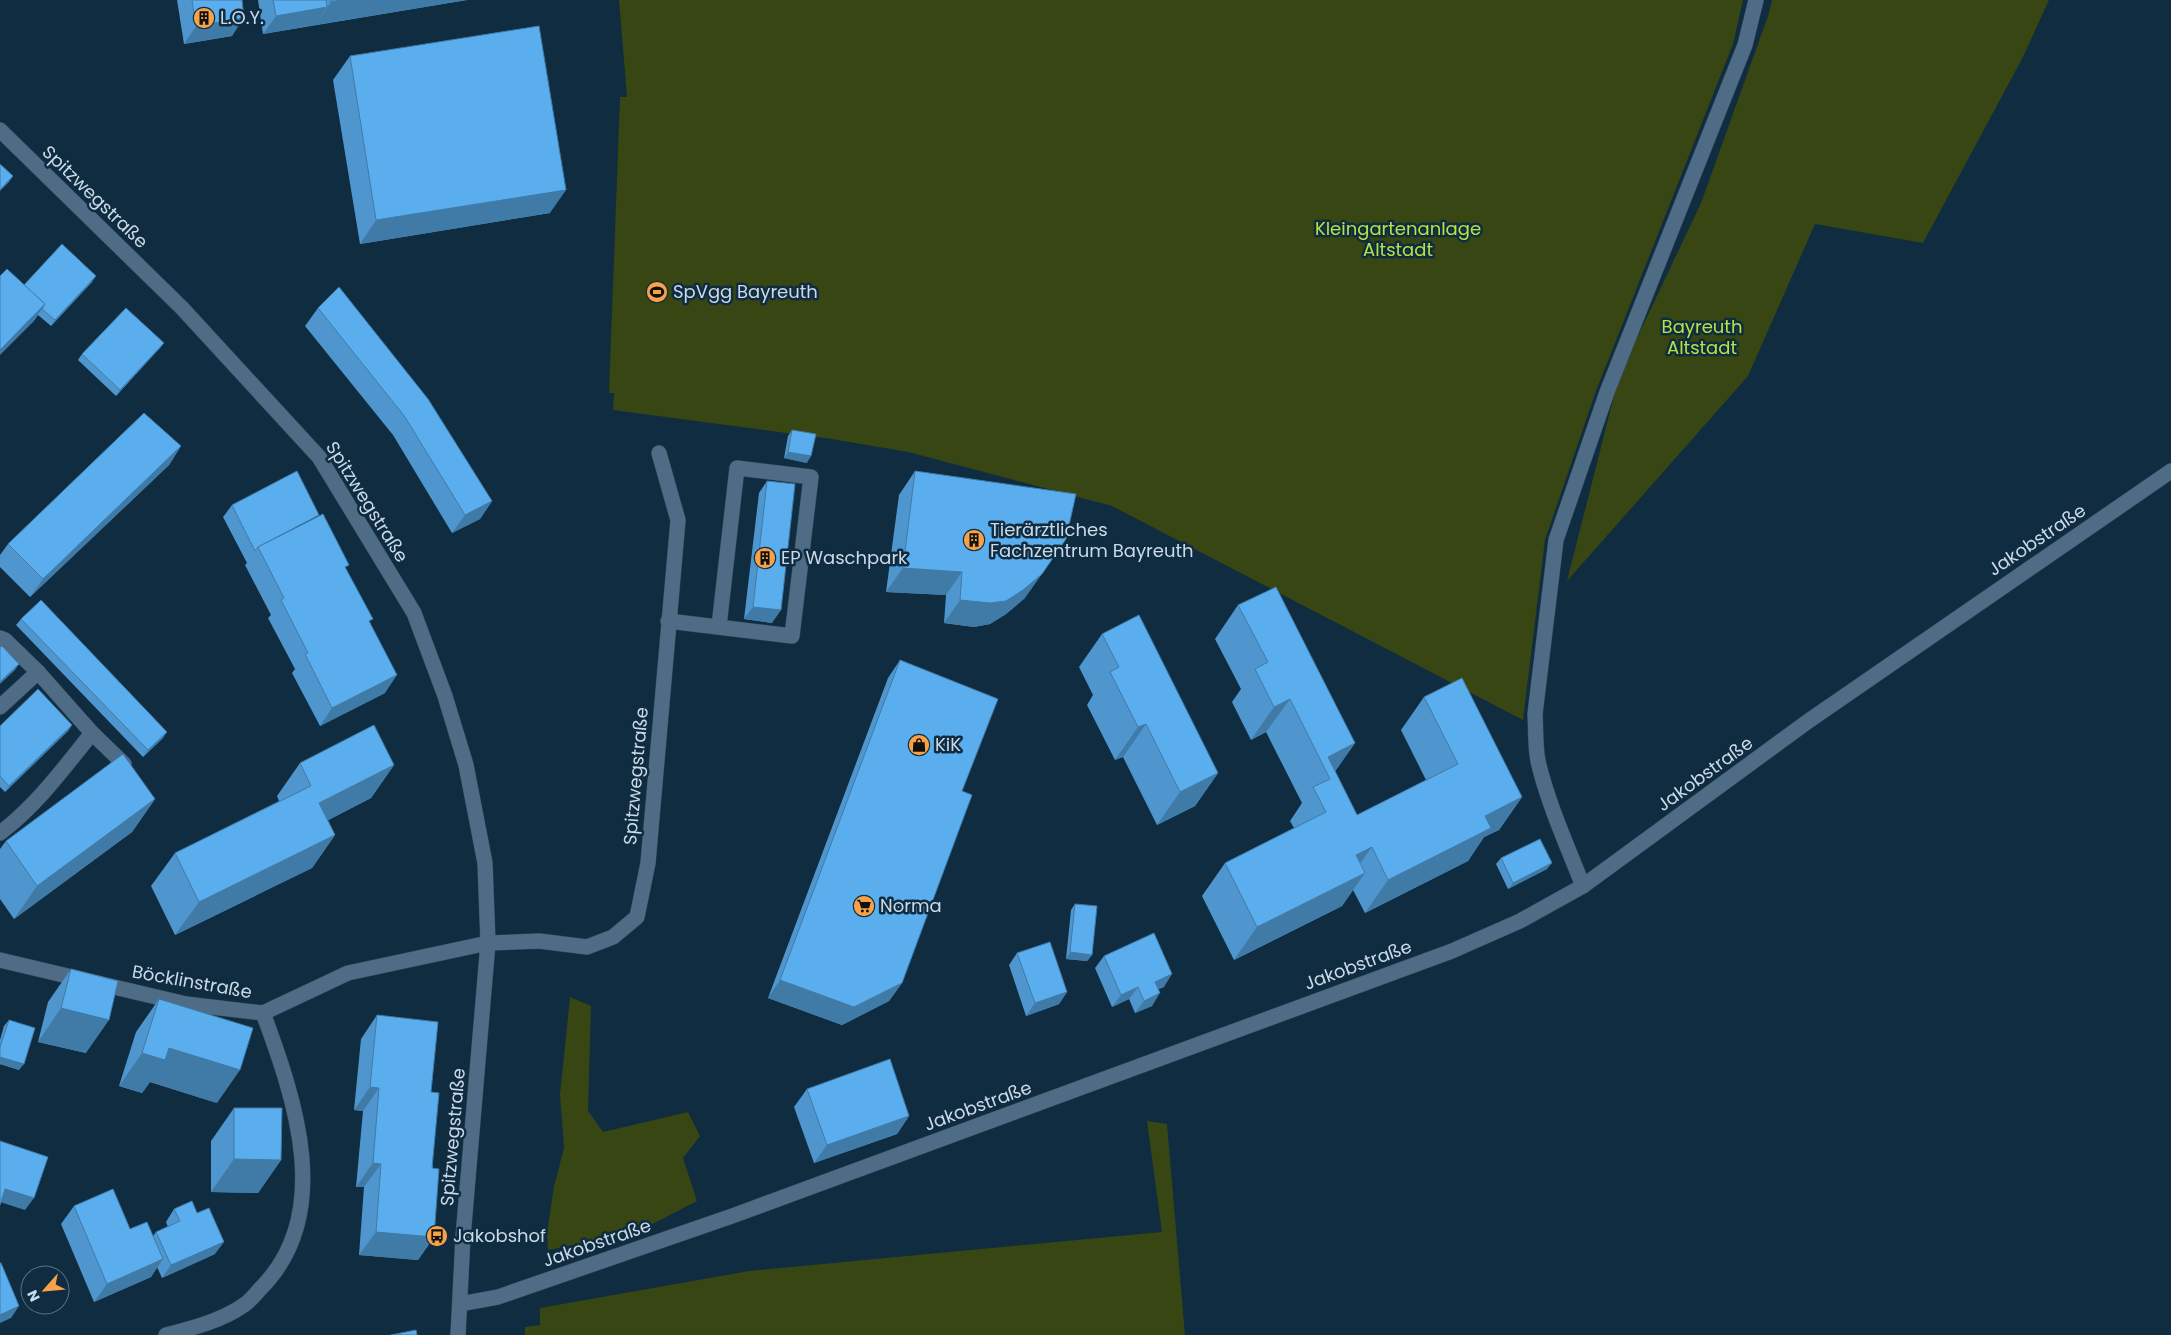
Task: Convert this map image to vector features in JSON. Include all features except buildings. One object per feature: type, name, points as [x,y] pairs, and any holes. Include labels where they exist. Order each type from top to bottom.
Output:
[{"type":"street","points":[[1583,886],[1554,811],[1538,761],[1536,737],[1535,714],[1556,540],[1607,392],[1745,46],[1756,0]]},
{"type":"street","name":"Spitzwegstraße","points":[[0,130],[182,308],[319,457],[414,613],[445,696],[466,765],[485,863],[488,943],[463,1237],[458,1335]]},
{"type":"street","name":"Spitzwegstraße","points":[[488,943],[539,942],[587,947],[613,938],[637,917],[648,863],[678,520],[659,453]]},
{"type":"street","points":[[668,621],[792,636],[810,477],[737,468],[719,626]]},
{"type":"street","name":"Jakobstraße","points":[[460,1304],[498,1297],[729,1217],[1443,954],[1520,921],[1583,886],[1807,722],[2171,470]]},
{"type":"street","points":[[0,638],[5,640],[38,672],[92,733],[124,764]]},
{"type":"street","points":[[0,707],[38,672]]},
{"type":"street","points":[[0,833],[14,822],[56,777],[92,733]]},
{"type":"street","name":"Böcklinstraße","points":[[0,960],[186,1004],[263,1014],[348,973],[488,943]]},
{"type":"street","points":[[166,1335],[210,1323],[245,1305],[273,1277],[290,1249],[300,1218],[303,1176],[298,1131],[285,1072],[263,1014]]},
{"type":"green space","name":"Kleingartenanlage Altstadt","points":[[619,0],[1743,0],[1733,44],[1596,391],[1545,540],[1523,720],[1112,506],[908,452],[832,439],[613,410],[614,393],[609,393],[620,97],[627,97]]},
{"type":"green space","name":"Bayreuth Altstadt","points":[[1772,0],[2049,0],[2023,57],[1923,243],[1815,224],[1748,376],[1567,581],[1619,376],[1701,203],[1768,16]]},
{"type":"green space","points":[[570,997],[591,1006],[588,1111],[603,1132],[688,1112],[700,1136],[683,1158],[697,1201],[635,1233],[548,1250],[547,1233],[554,1186],[564,1148],[560,1095]]},
{"type":"green space","points":[[1147,1121],[1167,1124],[1185,1335],[525,1335],[525,1327],[540,1325],[540,1308],[749,1271],[1162,1232]]},
{"type":"place","name":"L.O.Y.","points":[[204,18]]},
{"type":"place","name":"SpVgg Bayreuth","points":[[657,292]]},
{"type":"place","name":"Tierärztliches Fachzentrum Bayreuth","points":[[974,540]]},
{"type":"place","name":"EP Waschpark","points":[[765,558]]},
{"type":"place","name":"KiK","points":[[919,745]]},
{"type":"place","name":"Norma","points":[[864,906]]},
{"type":"place","name":"Jakobshof","points":[[437,1236]]}]
